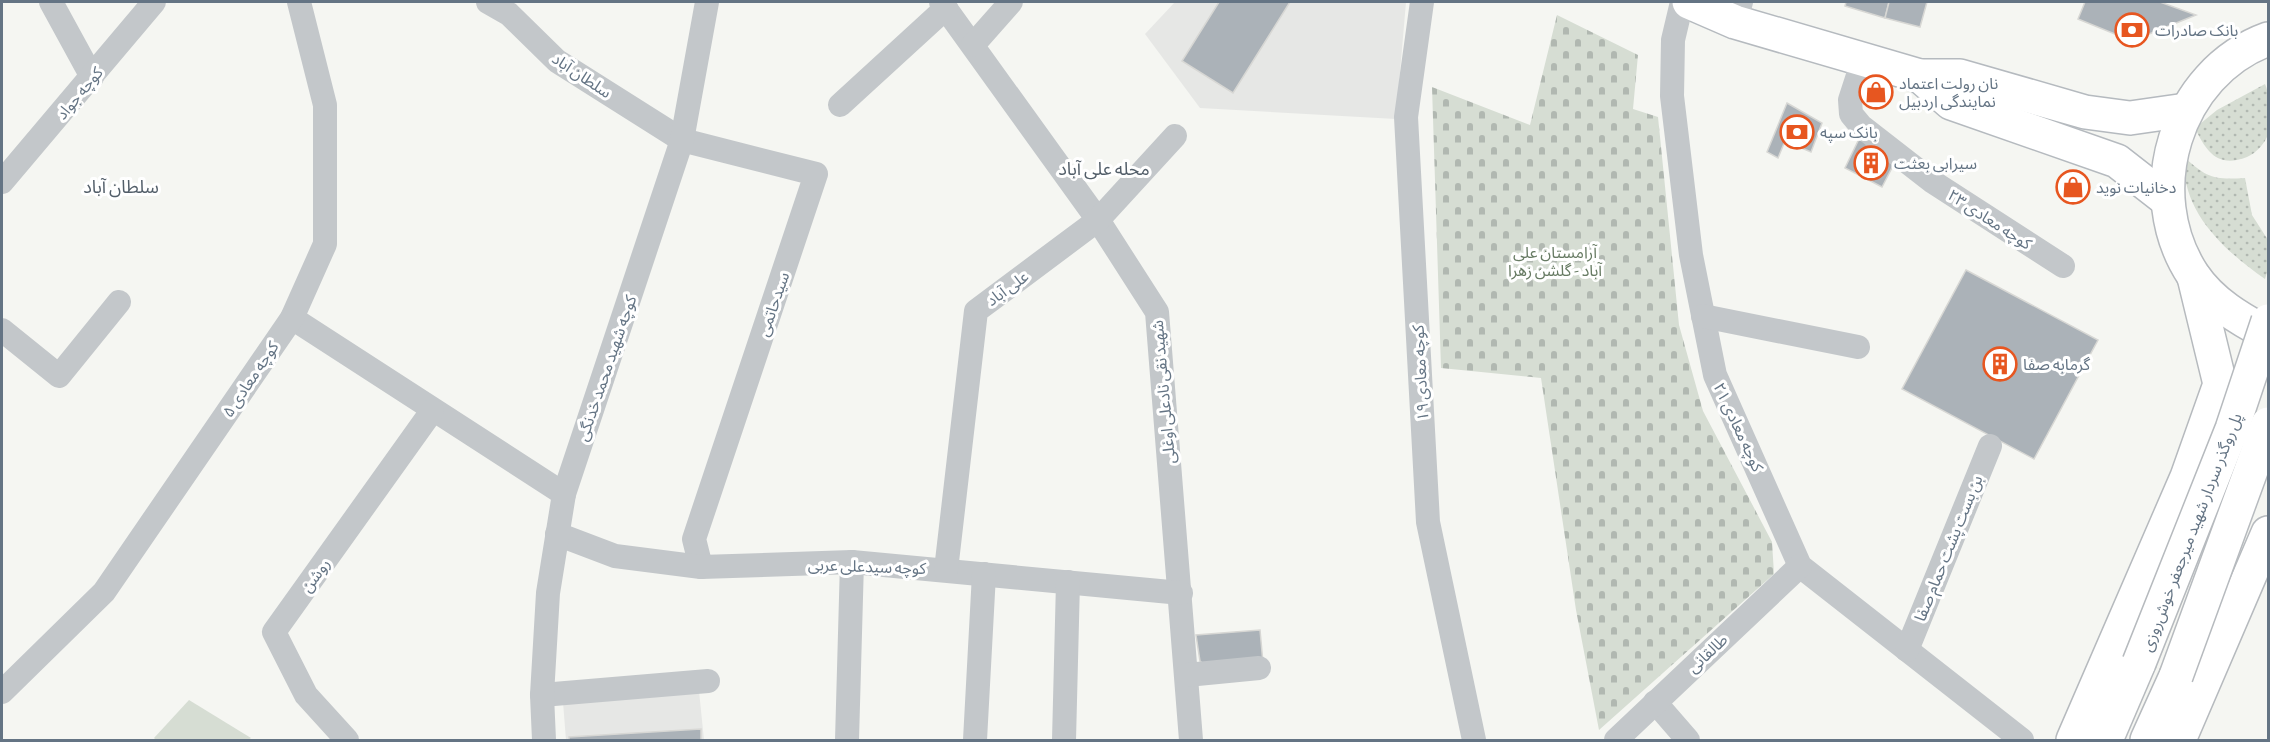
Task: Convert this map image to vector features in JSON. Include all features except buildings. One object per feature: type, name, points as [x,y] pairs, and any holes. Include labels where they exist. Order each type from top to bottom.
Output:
[{"type":"main road","points":[[1689,2],[1738,12],[1863,60],[1920,76],[1960,76],[2085,112],[2130,118],[2186,110]]},
{"type":"main road","points":[[2073,741],[2187,477],[2220,384],[2194,277],[2177,245],[2167,200],[2170,153],[2186,110],[2214,73],[2251,45],[2268,39]]},
{"type":"main road","points":[[1920,76],[1951,103],[2117,161],[2167,200]]},
{"type":"main road","points":[[2194,277],[2230,314],[2268,334]]},
{"type":"main road","name":"پل روگذر سردار شهید میرجعفر خوش‌روزی","points":[[2106,741],[2232,429],[2268,321]]},
{"type":"main road","name":"پل روگذر سردار شهید میرجعفر خوش‌روزی","points":[[2147,741],[2176,675],[2268,424]]},
{"type":"main road","points":[[2187,477],[2214,459],[2237,459],[2268,474]]},
{"type":"main road","points":[[2179,741],[2268,533]]},
{"type":"street","points":[[51,2],[92,77]]},
{"type":"street","name":"کوچه جواد","points":[[2,182],[154,2]]},
{"type":"street","name":"کوچه معادی ۵","points":[[2,692],[104,592],[292,318],[325,244],[325,105],[299,2]]},
{"type":"street","name":"سلطان آباد","points":[[488,2],[513,8],[557,61],[682,140]]},
{"type":"street","name":"کوچه شهید محمد خدنگی","points":[[544,741],[542,695],[548,593],[564,494],[682,140],[707,2]]},
{"type":"street","points":[[973,45],[1011,2]]},
{"type":"street","name":"کوچه معادی ۱۹","points":[[1422,2],[1406,117],[1428,522],[1474,741]]},
{"type":"street","name":"کوچه معادی ۲۱","points":[[1682,2],[1673,40],[1672,96],[1691,255],[1715,375],[1800,566],[2022,741]]},
{"type":"street","points":[[840,105],[943,5]]},
{"type":"street","name":"شهید نقی نادعلی اوغلی","points":[[943,5],[1098,220],[1156,312],[1181,593],[1191,741]]},
{"type":"street","name":"کوچه معادی ۲۳","points":[[1863,60],[1850,100],[1851,114],[1862,126],[1933,182],[2063,266]]},
{"type":"street","name":"علی آباد","points":[[946,570],[976,311],[1098,220],[1175,136]]},
{"type":"street","name":"سیدحاتمی","points":[[682,140],[816,174],[694,539],[701,567]]},
{"type":"street","points":[[2,330],[59,376],[118,302]]},
{"type":"street","points":[[1703,316],[1858,347]]},
{"type":"street","points":[[292,318],[432,411],[564,494]]},
{"type":"street","name":"روشن","points":[[347,741],[306,695],[274,632],[432,411]]},
{"type":"street","name":"بن بست پشت حمام صفا","points":[[1907,650],[1990,446]]},
{"type":"street","name":"کوچه سیدعلی عربی","points":[[557,534],[615,556],[701,567],[852,562],[1181,593]]},
{"type":"street","points":[[847,741],[852,562]]},
{"type":"street","name":"طالقانی","points":[[1616,741],[1800,566]]},
{"type":"street","points":[[975,741],[984,574]]},
{"type":"street","points":[[1064,741],[1068,582]]},
{"type":"street","points":[[1187,675],[1259,668]]},
{"type":"street","points":[[542,695],[708,681]]},
{"type":"street","points":[[1655,702],[1688,741]]},
{"type":"shaded area","points":[[1175,2],[1406,2],[1396,119],[1200,108],[1145,34]]},
{"type":"shaded area","points":[[699,691],[704,740],[566,740],[563,702]]},
{"type":"green space","name":"آرامستان علی آباد - گلشن زهرا","points":[[1557,15],[1638,55],[1633,109],[1658,117],[1679,325],[1703,411],[1772,542],[1774,574],[1599,730],[1576,610],[1541,378],[1441,368],[1432,87],[1530,125]]},
{"type":"green space","points":[[2265,84],[2268,97],[2267,138],[2257,151],[2247,157],[2228,161],[2215,156],[2204,145],[2195,128],[2217,110]]},
{"type":"green space","points":[[2184,157],[2212,176],[2226,179],[2245,178],[2252,215],[2268,240],[2268,269],[2265,279],[2235,255],[2208,228],[2190,195],[2185,177]]},
{"type":"green space","points":[[189,700],[251,738],[248,740],[156,740],[154,738]]},
{"type":"place","name":"بانک صادرات","points":[[2132,30]]},
{"type":"place","name":"نان رولت اعتماد نمایندگی اردبیل","points":[[1876,92]]},
{"type":"place","name":"بانک سپه","points":[[1797,132]]},
{"type":"place","name":"سیرابی بعثت","points":[[1871,163]]},
{"type":"place","name":"دخانیات نوید","points":[[2073,187]]},
{"type":"place","name":"گرمابه صفا","points":[[2000,364]]},
{"type":"district","name":"محله علی آباد","points":[[1104,169]]},
{"type":"district","name":"سلطان آباد","points":[[121,187]]}]
